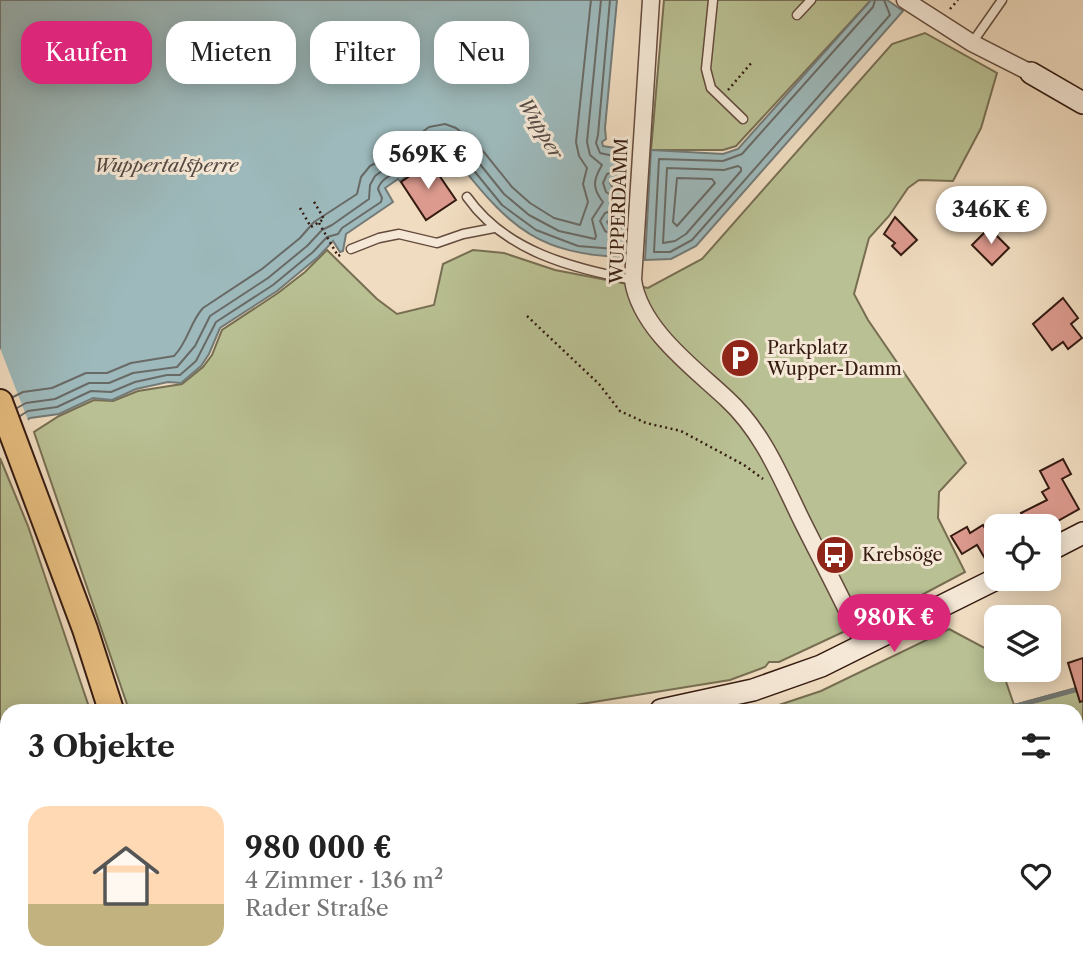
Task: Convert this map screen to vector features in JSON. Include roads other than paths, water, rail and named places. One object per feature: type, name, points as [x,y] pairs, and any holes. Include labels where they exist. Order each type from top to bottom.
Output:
[{"type":"main road","points":[[0,402],[85,629],[109,704]]},
{"type":"street","name":"WUPPERDAMM","points":[[651,0],[633,280],[638,301],[672,347],[729,400],[762,441],[864,646]]},
{"type":"street","points":[[909,3],[972,43],[1083,103]]},
{"type":"street","points":[[1061,544],[1083,533]]},
{"type":"street","points":[[691,704],[776,683],[864,646],[984,585]]},
{"type":"lane","points":[[713,0],[706,69],[708,78],[711,88],[743,119]]},
{"type":"lane","points":[[797,15],[811,0]]},
{"type":"lane","points":[[972,43],[1002,0]]},
{"type":"lane","points":[[467,197],[494,228],[522,246],[572,266],[633,280]]},
{"type":"lane","points":[[351,249],[379,237],[399,234],[438,243],[463,234],[494,228]]},
{"type":"water","name":"Wuppertalsperre","points":[[0,0],[617,0],[606,139],[602,142],[603,146],[628,150],[627,179],[613,179],[610,183],[613,188],[626,190],[624,218],[611,218],[607,222],[610,227],[624,228],[622,257],[570,250],[549,244],[530,234],[496,207],[462,167],[457,163],[451,164],[442,150],[400,181],[398,179],[385,188],[393,202],[346,234],[343,251],[340,252],[333,241],[277,291],[220,328],[201,366],[181,383],[168,382],[136,389],[112,400],[93,398],[59,414],[30,418],[0,441]]},
{"type":"water","points":[[871,0],[887,0],[903,11],[696,246],[671,259],[645,260],[651,150],[723,154],[738,149]]},
{"type":"waterway","points":[[1023,704],[1083,688]]},
{"type":"place","name":"Parkplatz Wupper-Damm","points":[[740,358]]},
{"type":"place","name":"Krebsöge","points":[[835,555]]},
{"type":"water label","name":"Wupper","points":[[541,128]]}]
